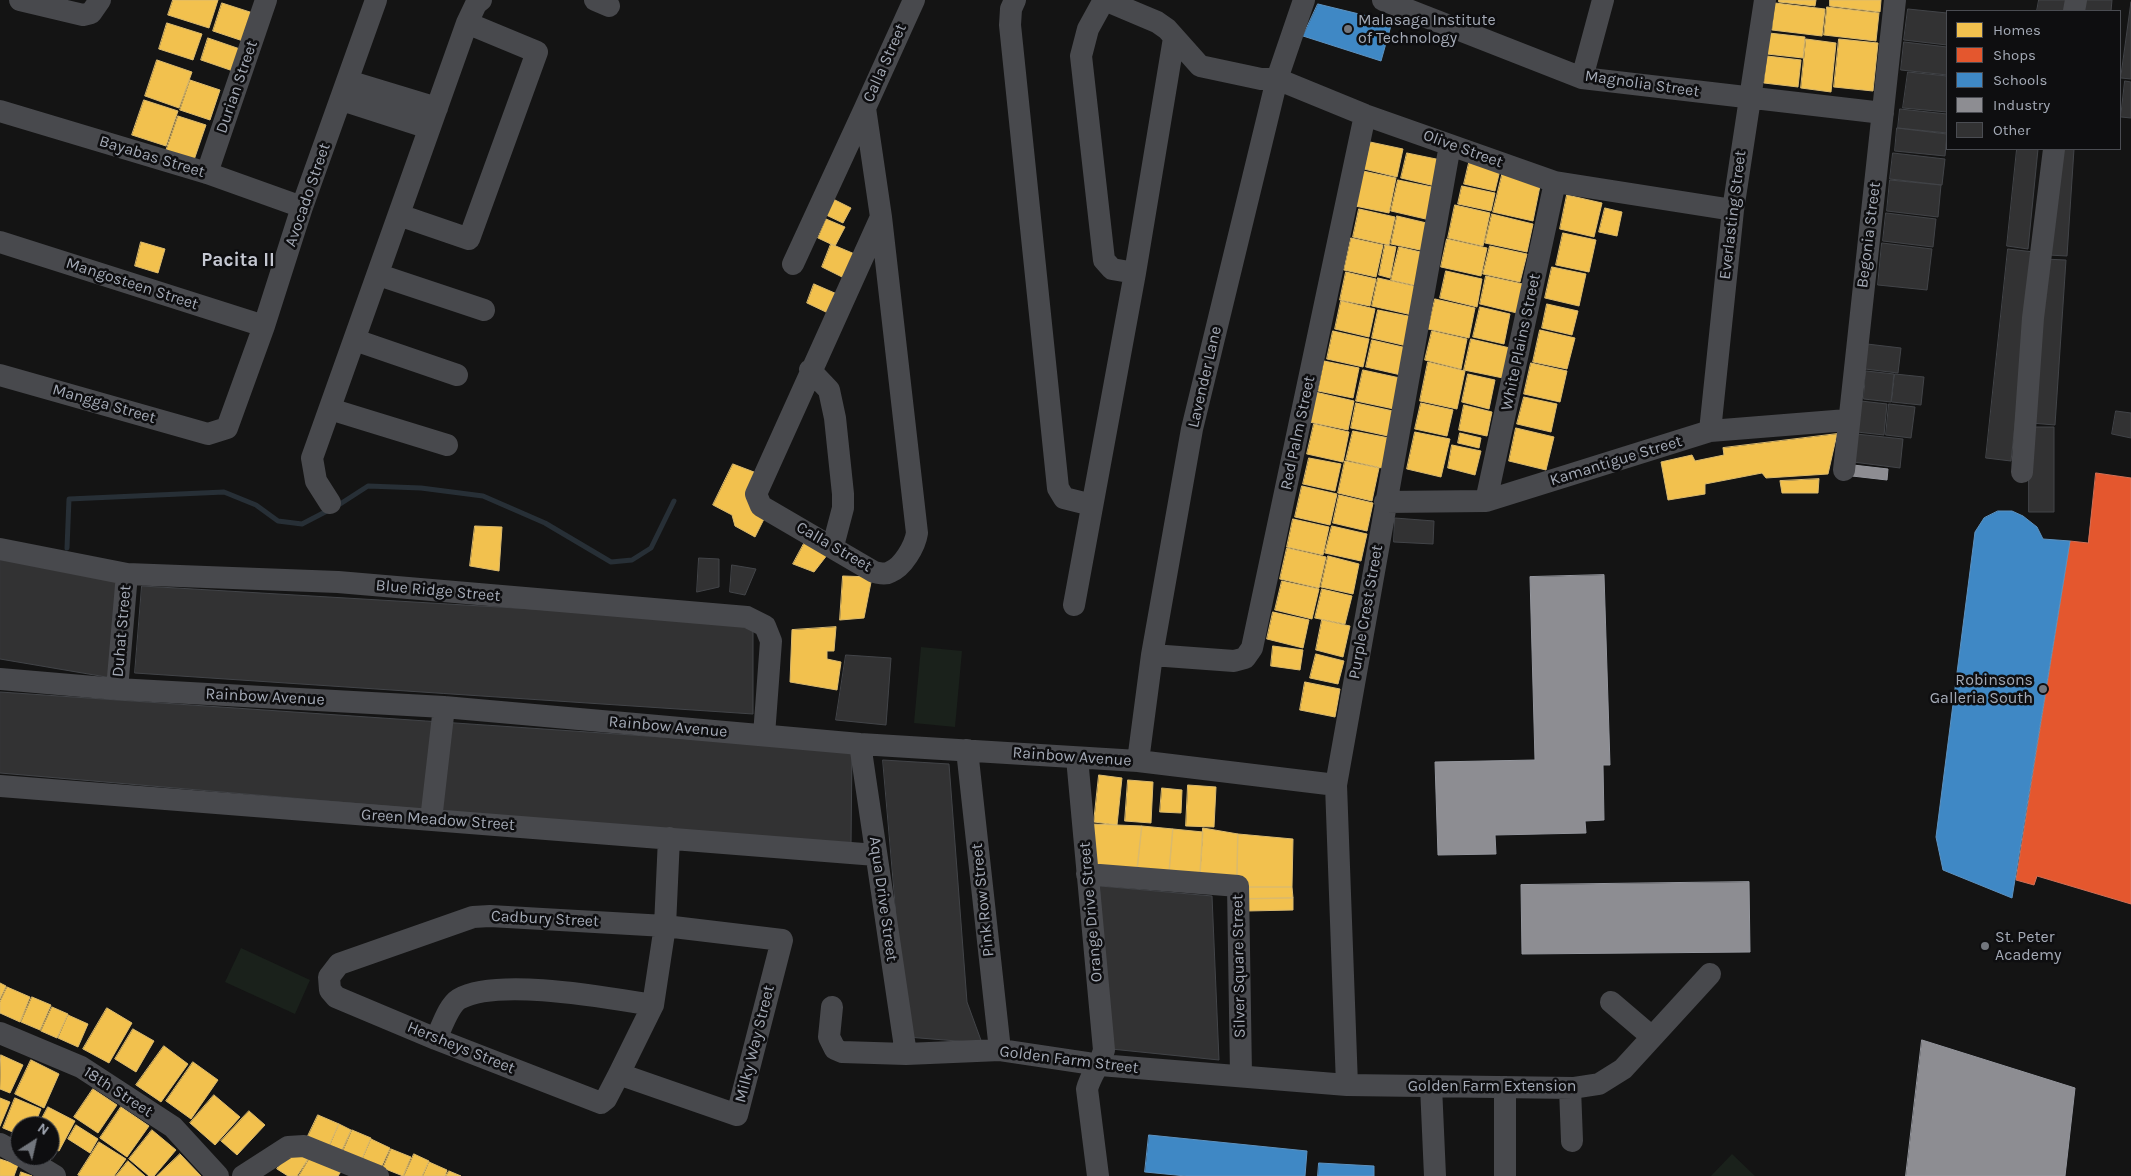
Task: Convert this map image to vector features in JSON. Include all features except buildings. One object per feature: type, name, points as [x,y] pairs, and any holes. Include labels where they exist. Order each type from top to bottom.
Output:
[{"type":"street","points":[[20,0],[83,15],[91,13],[100,0]]},
{"type":"street","name":"Durian Street","points":[[207,173],[266,0]]},
{"type":"street","name":"Avocado Street","points":[[208,434],[227,428],[264,326],[302,207],[376,0]]},
{"type":"street","points":[[330,502],[316,481],[312,458],[379,275],[398,215],[467,23],[476,4],[481,0]]},
{"type":"street","name":"Calla Street","points":[[881,217],[810,370],[758,490],[757,499],[761,506],[833,546],[874,572],[883,574],[892,572],[916,542],[917,533],[881,217],[865,108],[914,0]]},
{"type":"street","points":[[1015,0],[1011,9],[1010,25],[1058,488],[1064,498],[1092,505]]},
{"type":"street","points":[[1074,605],[1135,273],[1174,38],[1167,29],[1150,18],[1105,0],[1088,29],[1081,56],[1087,116],[1104,260],[1112,269],[1135,273]]},
{"type":"street","name":"Lavender Lane","points":[[1138,762],[1152,654],[1192,429],[1277,79],[1304,0]]},
{"type":"street","name":"Magnolia Street","points":[[1383,0],[1428,7],[1582,78],[1883,114]]},
{"type":"street","points":[[1582,78],[1603,0]]},
{"type":"street","name":"Everlasting Street","points":[[1710,431],[1733,210],[1748,98],[1765,0]]},
{"type":"street","name":"Begonia Street","points":[[1844,470],[1847,420],[1896,0]]},
{"type":"street","points":[[398,215],[469,238],[537,52],[467,23]]},
{"type":"street","name":"Olive Street","points":[[1174,38],[1200,66],[1261,79],[1277,79],[1365,115],[1555,182],[1733,210]]},
{"type":"street","points":[[345,91],[433,118]]},
{"type":"street","points":[[793,264],[865,108]]},
{"type":"street","name":"Bayabas Street","points":[[0,111],[207,173],[302,207]]},
{"type":"street","name":"Red Palm Street","points":[[1152,654],[1234,661],[1245,658],[1252,648],[1365,115]]},
{"type":"street","name":"Purple Crest Street","points":[[1347,1085],[1336,785],[1450,145]]},
{"type":"street","points":[[2022,472],[2033,318],[2054,150]]},
{"type":"street","name":"White Plains Street","points":[[1486,502],[1555,182]]},
{"type":"street","name":"Mangosteen Street","points":[[0,242],[264,326]]},
{"type":"street","points":[[379,275],[484,310]]},
{"type":"street","points":[[355,340],[457,375]]},
{"type":"street","points":[[810,370],[828,390],[835,418],[843,508],[833,546]]},
{"type":"street","name":"Mangga Street","points":[[0,375],[208,434]]},
{"type":"street","points":[[330,409],[447,445]]},
{"type":"street","name":"Kamantigue Street","points":[[1385,502],[1486,502],[1710,431],[1847,420]]},
{"type":"street","name":"Blue Ridge Street","points":[[0,549],[127,574],[338,582],[747,617],[765,626],[771,641],[764,735]]},
{"type":"street","name":"Duhat Street","points":[[117,689],[127,574]]},
{"type":"street","name":"Rainbow Avenue","points":[[0,680],[117,689],[444,707],[860,744],[1138,762],[1336,785]]},
{"type":"street","points":[[431,820],[444,707]]},
{"type":"street","name":"Aqua Drive Street","points":[[860,744],[906,1054]]},
{"type":"street","name":"Pink Row Street","points":[[967,750],[1000,1050]]},
{"type":"street","name":"Orange Drive Street","points":[[1077,758],[1104,1050],[1100,1065]]},
{"type":"street","name":"Green Meadow Street","points":[[0,786],[876,856]]},
{"type":"street","points":[[619,1074],[653,1005],[666,926],[669,838]]},
{"type":"street","name":"Silver Square Street","points":[[1087,874],[1238,886],[1241,1075]]},
{"type":"street","name":"Cadbury Street","points":[[328,985],[329,977],[338,964],[473,917],[490,916],[666,926],[782,940]]},
{"type":"street","name":"Milky Way Street","points":[[619,1074],[737,1115],[782,940]]},
{"type":"street","name":"Golden Farm Extension","points":[[1347,1085],[1570,1088],[1599,1084],[1623,1069],[1710,974]]},
{"type":"street","name":"Hersheys Street","points":[[328,985],[336,997],[436,1039],[601,1103],[606,1099],[619,1074]]},
{"type":"street","points":[[436,1039],[457,1000],[475,993],[505,989],[580,994],[653,1005]]},
{"type":"street","points":[[1610,1002],[1652,1038]]},
{"type":"street","name":"Golden Farm Street","points":[[832,1006],[829,1037],[835,1049],[842,1052],[906,1054],[1000,1050],[1100,1065],[1347,1085]]},
{"type":"street","name":"18th Street","points":[[0,1033],[81,1067],[173,1127],[218,1176]]},
{"type":"street","points":[[1098,1176],[1087,1089],[1090,1077],[1100,1065]]},
{"type":"street","points":[[1431,1086],[1435,1176]]},
{"type":"street","points":[[1505,1087],[1505,1176]]},
{"type":"street","points":[[1570,1088],[1572,1141]]},
{"type":"street","points":[[243,1176],[288,1147],[304,1146],[378,1176]]},
{"type":"street","points":[[39,1166],[55,1176]]},
{"type":"shaded area","points":[[921,647],[962,651],[955,727],[914,723]]},
{"type":"shaded area","points":[[241,948],[310,980],[295,1014],[225,982]]},
{"type":"shaded area","points":[[1732,1154],[1755,1176],[1711,1176]]},
{"type":"waterway","points":[[337,506],[368,486],[421,488],[483,496],[545,523],[611,562],[632,560],[651,548],[674,501]]},
{"type":"waterway","points":[[67,548],[69,499],[224,492],[256,505],[278,521],[302,524],[329,510]]},
{"type":"place","name":"Malasaga Institute of Technology","points":[[1348,29]]},
{"type":"place","name":"Robinsons Galleria South","points":[[2043,689]]},
{"type":"place","name":"St. Peter Academy","points":[[1985,946]]},
{"type":"district","name":"Pacita II","points":[[238,261]]}]
